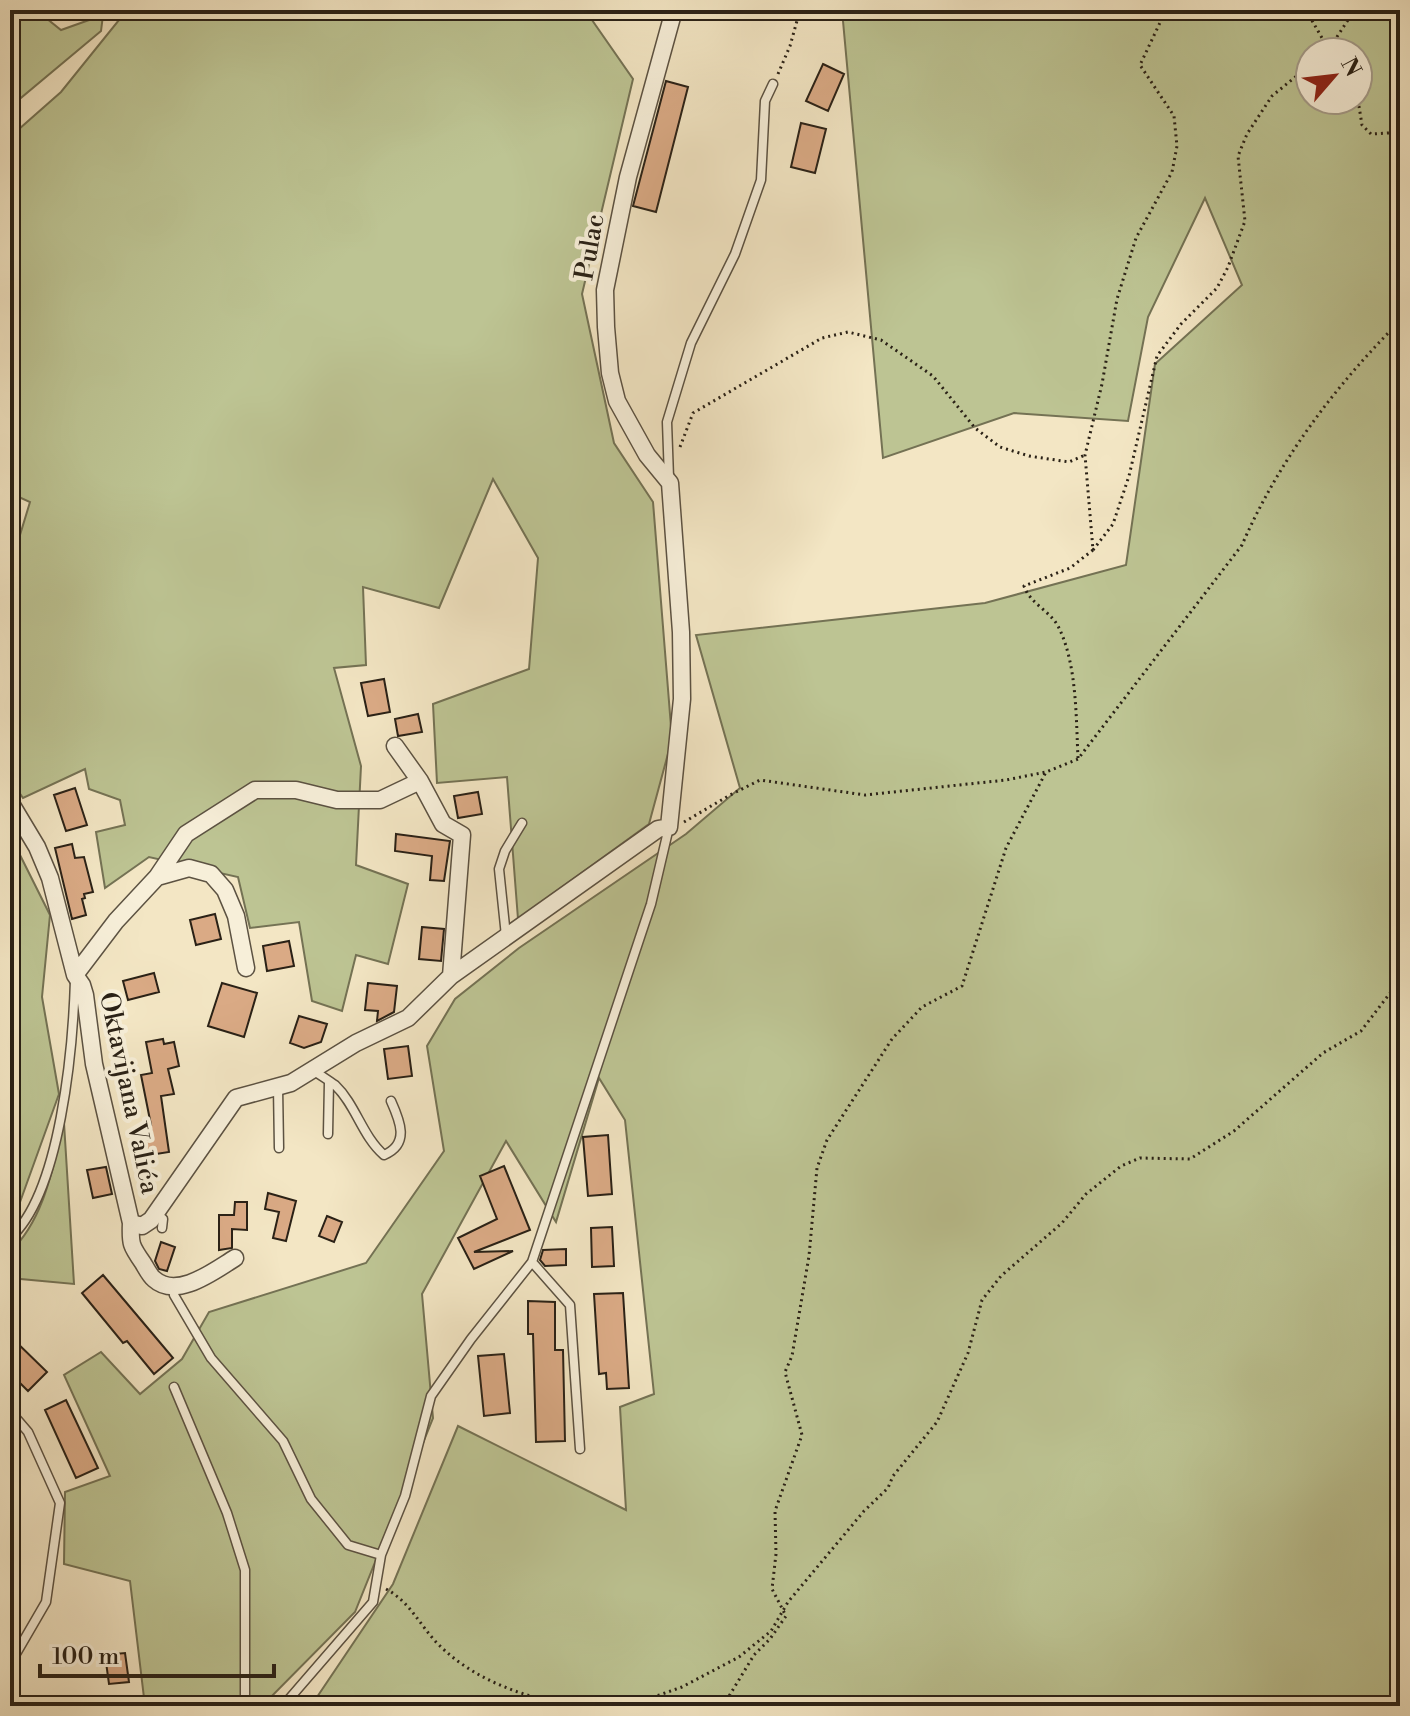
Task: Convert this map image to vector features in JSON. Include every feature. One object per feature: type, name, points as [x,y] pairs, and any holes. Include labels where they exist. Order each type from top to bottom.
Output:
[{"type":"street","name":"Pulac","points":[[670,483],[647,455],[617,401],[610,373],[605,290],[628,177],[654,73],[674,10]]},
{"type":"street","points":[[669,827],[682,699],[681,632],[670,483]]},
{"type":"street","points":[[395,746],[420,781],[443,824],[462,835],[451,976]]},
{"type":"street","name":"Oktavijana Valića","points":[[75,975],[116,921],[157,877],[186,834],[255,790],[296,790],[337,800],[380,800],[420,781]]},
{"type":"street","name":"Oktavijana Valića","points":[[10,802],[37,847],[50,878],[75,975],[85,995],[94,1064],[131,1223],[130,1244],[154,1280],[173,1287]]},
{"type":"street","name":"Oktavijana Valića","points":[[131,1223],[142,1226],[159,1220],[236,1098],[291,1083],[356,1043],[408,1018],[451,976],[658,829],[669,827]]},
{"type":"street","points":[[157,877],[189,868],[211,874],[225,890],[236,916],[246,968]]},
{"type":"street","points":[[173,1287],[200,1279],[235,1258]]},
{"type":"lane","points":[[670,483],[667,422],[691,343],[735,254],[761,180],[765,101],[773,84]]},
{"type":"lane","points":[[506,937],[499,869],[505,851],[522,823]]},
{"type":"lane","points":[[283,1706],[373,1602],[381,1555],[405,1496],[431,1396],[532,1262],[651,904],[669,827]]},
{"type":"lane","points":[[10,1238],[20,1230],[41,1192],[62,1114],[74,1029],[75,975]]},
{"type":"lane","points":[[312,1070],[348,1102],[370,1143],[384,1155],[395,1150],[401,1139],[400,1121],[391,1101]]},
{"type":"lane","points":[[328,1134],[329,1082]]},
{"type":"lane","points":[[278,1087],[279,1148]]},
{"type":"lane","points":[[532,1262],[570,1305],[580,1449]]},
{"type":"lane","points":[[173,1287],[174,1295],[211,1358],[283,1441],[311,1499],[348,1545],[381,1555]]},
{"type":"lane","points":[[174,1387],[227,1513],[245,1570],[245,1706]]},
{"type":"lane","points":[[10,1411],[28,1432],[60,1503],[46,1602],[10,1664]]},
{"type":"path","points":[[773,84],[790,46],[800,10]]},
{"type":"path","points":[[1093,550],[1085,455],[1117,299],[1136,238],[1172,172],[1177,146],[1174,116],[1140,65],[1166,10]]},
{"type":"path","points":[[1306,10],[1320,36]]},
{"type":"path","points":[[1338,36],[1352,10]]},
{"type":"path","points":[[1078,759],[1075,687],[1059,627],[1027,597],[1024,586],[1070,568],[1093,550],[1113,524],[1129,476],[1157,356],[1181,324],[1217,288],[1245,221],[1238,156],[1247,134],[1272,96],[1294,78]]},
{"type":"path","points":[[1361,116],[1362,125],[1371,134],[1400,129]]},
{"type":"path","points":[[669,827],[688,821],[760,780],[865,795],[1006,780],[1046,772],[1078,759],[1242,545],[1257,510],[1288,457],[1353,369],[1400,321]]},
{"type":"path","points":[[670,483],[693,413],[822,338],[848,332],[881,340],[933,376],[975,428],[1000,447],[1029,456],[1069,462],[1085,455]]},
{"type":"path","points":[[723,1706],[754,1655],[783,1624],[786,1616],[772,1589],[776,1554],[775,1511],[802,1435],[785,1372],[792,1356],[809,1256],[817,1168],[827,1140],[892,1039],[922,1007],[962,986],[1002,859],[1046,772]]},
{"type":"path","points":[[593,1706],[642,1701],[682,1687],[739,1657],[771,1631],[788,1602],[864,1511],[888,1488],[893,1476],[937,1422],[968,1353],[982,1300],[1001,1276],[1062,1223],[1086,1194],[1121,1166],[1140,1158],[1190,1159],[1234,1131],[1323,1053],[1361,1031],[1400,980]]},
{"type":"path","points":[[376,1584],[395,1594],[437,1642],[470,1671],[535,1700],[575,1706]]},
{"type":"green space","points":[[10,10],[36,10],[61,30],[103,15],[101,31],[10,107]]},
{"type":"green space","points":[[127,10],[585,10],[633,79],[582,294],[614,443],[653,502],[672,739],[649,824],[518,919],[507,777],[437,783],[433,704],[529,669],[538,558],[493,479],[439,608],[363,587],[366,665],[334,668],[361,766],[356,865],[408,884],[388,964],[356,955],[342,1011],[312,1001],[299,922],[250,928],[238,877],[149,857],[105,888],[96,832],[125,825],[120,800],[89,789],[85,769],[23,798],[10,779],[10,568],[30,502],[10,493],[10,137],[61,92]]},
{"type":"green space","points":[[842,10],[1400,10],[1400,1706],[311,1706],[393,1584],[458,1426],[626,1510],[620,1407],[654,1394],[625,1120],[599,1078],[556,1222],[506,1141],[422,1294],[433,1418],[355,1612],[262,1706],[145,1706],[130,1581],[64,1564],[65,1492],[110,1476],[64,1375],[101,1352],[140,1394],[182,1359],[209,1312],[366,1263],[444,1151],[427,1046],[455,999],[519,948],[686,834],[740,788],[696,635],[985,603],[1126,565],[1155,364],[1242,285],[1205,198],[1148,317],[1128,421],[1014,413],[883,458]]},
{"type":"green space","points":[[10,835],[50,915],[42,997],[59,1094],[15,1216],[10,1220]]},
{"type":"green space","points":[[64,1123],[74,1284],[10,1278],[10,1252],[22,1239],[39,1209]]},
{"type":"building","points":[[823,64],[844,74],[828,111],[806,101]]},
{"type":"building","points":[[666,81],[688,87],[656,212],[633,206]]},
{"type":"building","points":[[801,123],[826,129],[815,173],[791,167]]},
{"type":"building","points":[[384,679],[390,712],[368,716],[361,683]]},
{"type":"building","points":[[418,714],[422,732],[398,736],[395,719]]},
{"type":"building","points":[[75,788],[87,825],[66,831],[54,795]]},
{"type":"building","points":[[478,792],[482,814],[458,818],[454,796]]},
{"type":"building","points":[[396,834],[450,841],[444,881],[430,880],[432,856],[395,851]]},
{"type":"building","points":[[72,844],[75,858],[84,857],[93,892],[84,894],[85,898],[82,899],[86,915],[72,919],[55,848]]},
{"type":"building","points":[[215,914],[221,939],[196,945],[190,920]]},
{"type":"building","points":[[422,927],[444,929],[441,961],[419,959]]},
{"type":"building","points":[[289,941],[294,966],[267,971],[263,946]]},
{"type":"building","points":[[154,973],[159,992],[128,1000],[123,981]]},
{"type":"building","points":[[222,983],[257,993],[244,1037],[208,1026]]},
{"type":"building","points":[[368,983],[397,986],[394,1012],[377,1021],[378,1011],[365,1010]]},
{"type":"building","points":[[299,1016],[327,1024],[321,1042],[304,1048],[290,1043]]},
{"type":"building","points":[[163,1039],[164,1044],[174,1042],[179,1066],[168,1069],[174,1094],[161,1096],[169,1152],[143,1156],[138,1127],[151,1125],[141,1075],[152,1073],[146,1042]]},
{"type":"building","points":[[408,1046],[412,1076],[388,1079],[384,1049]]},
{"type":"building","points":[[608,1135],[612,1194],[588,1196],[583,1137]]},
{"type":"building","points":[[504,1166],[530,1230],[474,1252],[513,1251],[474,1269],[458,1238],[497,1219],[480,1176]]},
{"type":"building","points":[[106,1167],[112,1194],[93,1198],[87,1170]]},
{"type":"building","points":[[268,1193],[296,1201],[286,1241],[273,1238],[279,1212],[265,1209]]},
{"type":"building","points":[[235,1202],[247,1202],[247,1230],[232,1229],[232,1248],[219,1250],[219,1215],[234,1215]]},
{"type":"building","points":[[327,1216],[342,1222],[334,1242],[319,1236]]},
{"type":"building","points":[[612,1227],[614,1266],[592,1267],[591,1228]]},
{"type":"building","points":[[161,1242],[175,1247],[167,1271],[159,1269],[155,1261]]},
{"type":"building","points":[[566,1249],[566,1265],[545,1266],[540,1260],[543,1250]]},
{"type":"building","points":[[103,1275],[173,1358],[154,1374],[127,1341],[123,1343],[82,1293]]},
{"type":"building","points":[[623,1293],[629,1388],[607,1389],[606,1373],[599,1374],[594,1294]]},
{"type":"building","points":[[528,1301],[555,1302],[555,1350],[563,1350],[565,1441],[536,1442],[533,1334],[528,1334]]},
{"type":"building","points":[[10,1336],[47,1372],[28,1391],[10,1373]]},
{"type":"building","points":[[504,1354],[510,1413],[484,1416],[478,1356]]},
{"type":"building","points":[[66,1400],[98,1468],[76,1478],[45,1410]]},
{"type":"building","points":[[125,1653],[129,1682],[109,1684],[105,1655]]}]
